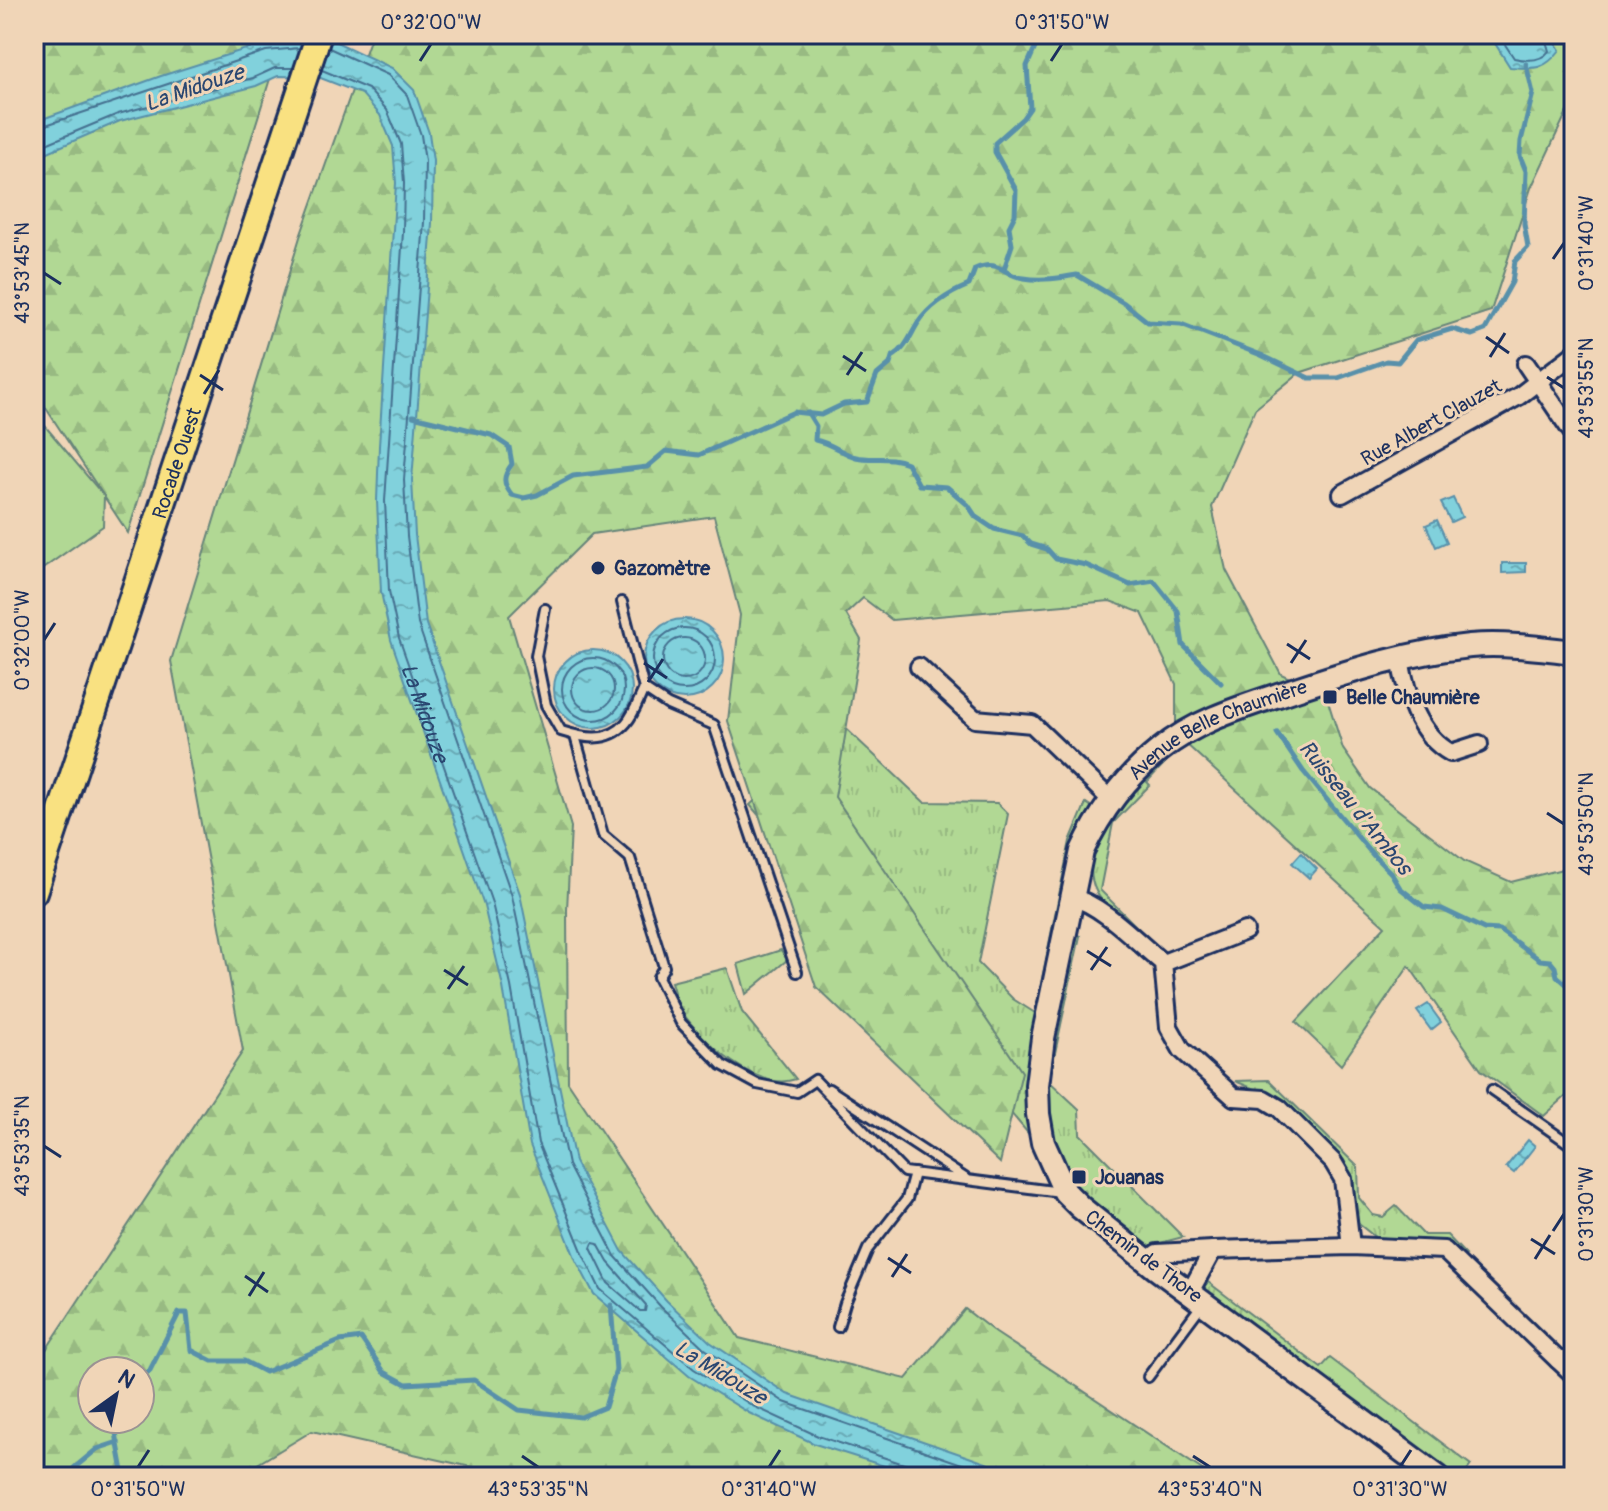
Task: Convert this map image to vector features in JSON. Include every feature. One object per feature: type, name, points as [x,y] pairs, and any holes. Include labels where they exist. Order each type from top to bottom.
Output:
[{"type":"main road","name":"Rocade Ouest","points":[[34,892],[319,34]]},
{"type":"street","name":"Rue Albert Clauzet","points":[[1342,494],[1519,396],[1574,354]]},
{"type":"street","points":[[1526,364],[1574,435]]},
{"type":"street","name":"Avenue Belle Chaumière","points":[[1111,800],[1134,773],[1187,731],[1240,708],[1323,680],[1400,659],[1473,646],[1524,646],[1574,652]]},
{"type":"street","points":[[1400,659],[1404,683],[1426,734],[1451,753],[1479,744]]},
{"type":"street","points":[[919,667],[975,719],[1032,724],[1111,800]]},
{"type":"street","name":"Chemin de Thore","points":[[1111,800],[1093,826],[1082,851],[1043,1038],[1037,1085],[1043,1143],[1065,1192],[1147,1261],[1438,1477]]},
{"type":"street","points":[[1071,897],[1082,900],[1105,915],[1163,963],[1169,1027],[1182,1050],[1234,1097],[1264,1099],[1279,1108],[1333,1162],[1343,1179],[1351,1246]]},
{"type":"street","points":[[1163,963],[1245,931]]},
{"type":"street","points":[[1147,1261],[1157,1253],[1213,1250],[1351,1246],[1444,1250],[1566,1360],[1574,1375]]},
{"type":"street","points":[[1197,1297],[1213,1250]]},
{"type":"lane","points":[[545,609],[536,656],[546,705],[561,731],[587,740],[609,734],[626,724],[644,689],[622,602]]},
{"type":"lane","points":[[644,689],[668,705],[714,725],[797,972]]},
{"type":"lane","points":[[575,736],[603,835],[630,858],[664,967],[658,977],[681,1023],[722,1065],[757,1084],[797,1092],[815,1080]]},
{"type":"lane","points":[[815,1080],[904,1172],[1065,1192]]},
{"type":"lane","points":[[815,1080],[968,1179]]},
{"type":"lane","points":[[1492,1090],[1574,1147]]},
{"type":"lane","points":[[838,1327],[868,1249],[907,1199],[914,1173]]},
{"type":"lane","points":[[1148,1377],[1197,1297]]},
{"type":"green space","points":[[34,34],[284,34],[128,533],[34,390]]},
{"type":"green space","points":[[372,34],[1574,34],[1574,97],[1531,188],[1491,311],[1299,373],[1255,409],[1212,507],[1226,570],[1281,674],[1326,695],[1343,749],[1370,788],[1464,861],[1511,882],[1574,866],[1574,1089],[1544,1116],[1481,1070],[1409,966],[1341,1065],[1296,1022],[1385,926],[1185,743],[1176,731],[1176,684],[1142,613],[1110,601],[892,620],[863,598],[846,614],[861,640],[835,797],[1022,1072],[1000,1163],[816,987],[728,721],[740,615],[714,516],[592,534],[509,616],[571,827],[567,910],[568,1082],[739,1338],[906,1379],[965,1309],[996,1333],[1213,1477],[515,1477],[312,1431],[251,1468],[252,1477],[34,1477],[34,1368],[243,1051],[171,661],[300,237]]},
{"type":"green space","points":[[34,419],[40,420],[104,496],[103,526],[34,575]]},
{"type":"green space","points":[[839,722],[924,802],[997,803],[1008,814],[978,963],[1013,999],[1035,1013],[1070,841],[1086,803],[1092,807],[1077,842],[1038,1145],[750,805]]},
{"type":"green space","points":[[1177,750],[1147,782],[1150,785],[1113,823],[1100,890],[1147,937],[1144,940],[1100,898],[1091,873],[1094,853],[1102,833],[1130,793],[1146,775]]},
{"type":"green space","points":[[1073,934],[1080,936],[1049,1081],[1079,1109],[1080,1134],[1183,1237],[1141,1248],[1071,1181],[1055,1153],[1048,1130],[1047,1075]]},
{"type":"green space","points":[[781,950],[787,960],[746,994],[738,964]]},
{"type":"green space","points":[[727,968],[742,1012],[796,1079],[765,1079],[748,1072],[717,1050],[680,1009],[671,982]]},
{"type":"green space","points":[[1269,1080],[1358,1167],[1359,1198],[1373,1215],[1383,1217],[1396,1206],[1424,1235],[1447,1235],[1466,1255],[1463,1257],[1448,1242],[1375,1237],[1355,1221],[1354,1183],[1344,1160],[1284,1101],[1235,1081]]},
{"type":"green space","points":[[1208,1282],[1321,1368],[1330,1358],[1471,1465],[1464,1475],[1466,1477],[1449,1477],[1201,1290]]},
{"type":"water","points":[[1489,34],[1550,34],[1560,50],[1549,62],[1538,67],[1510,67]]},
{"type":"water","name":"La Midouze","points":[[330,39],[392,68],[414,90],[429,133],[433,161],[432,223],[412,480],[426,624],[520,894],[575,1162],[622,1251],[667,1301],[710,1342],[787,1394],[1018,1477],[919,1477],[815,1444],[749,1413],[689,1376],[594,1294],[576,1260],[530,1145],[503,987],[484,906],[391,640],[381,592],[377,501],[379,446],[396,183],[393,146],[380,115],[362,94],[318,77],[278,76],[256,86],[120,121],[34,158],[34,122],[161,76],[265,43]]},
{"type":"water","points":[[1453,498],[1462,517],[1451,522],[1441,503]]},
{"type":"water","points":[[1437,520],[1447,542],[1436,547],[1426,525]]},
{"type":"water","points":[[1502,563],[1526,563],[1526,572],[1502,573]]},
{"type":"water","points":[[684,619],[699,622],[712,631],[721,644],[724,659],[721,674],[712,687],[699,696],[684,699],[669,696],[656,687],[647,674],[644,659],[647,644],[656,631],[669,622]]},
{"type":"water","points":[[593,650],[608,653],[625,667],[632,689],[629,704],[615,721],[593,728],[578,725],[561,711],[554,689],[557,674],[571,657]]},
{"type":"water","points":[[1301,853],[1317,869],[1309,878],[1292,863]]},
{"type":"water","points":[[1428,1004],[1441,1022],[1431,1030],[1417,1011]]},
{"type":"water","points":[[1528,1140],[1535,1146],[1514,1173],[1506,1167]]},
{"type":"waterway","points":[[1004,269],[1012,245],[1009,227],[1015,215],[1016,190],[995,152],[995,143],[1030,108],[1027,66],[1041,34]]},
{"type":"waterway","points":[[413,416],[491,435],[509,447],[512,464],[505,476],[505,483],[512,495],[524,498],[537,495],[573,476],[647,467],[666,451],[699,455],[794,412],[821,415],[844,404],[867,402],[877,375],[890,364],[892,357],[904,346],[928,311],[969,285],[975,269],[990,265],[1017,277],[1031,279],[1077,275],[1124,303],[1148,322],[1181,324],[1261,355],[1309,378],[1338,378],[1386,361],[1398,362],[1416,340],[1452,329],[1472,335],[1485,330],[1512,282],[1515,261],[1528,247],[1524,224],[1526,171],[1520,156],[1533,93],[1526,64]]},
{"type":"waterway","name":"Ruisseau d'Ambos","points":[[808,413],[816,426],[815,440],[856,457],[894,459],[907,463],[919,485],[947,487],[968,505],[976,517],[994,529],[1023,536],[1031,544],[1047,549],[1056,559],[1086,565],[1130,585],[1154,581],[1178,611],[1183,645],[1221,683]]},
{"type":"waterway","name":"Ruisseau d'Ambos","points":[[1277,733],[1303,771],[1391,873],[1400,888],[1424,907],[1442,909],[1484,929],[1499,930],[1540,960],[1550,961],[1557,976],[1574,991]]},
{"type":"waterway","points":[[156,1358],[179,1313],[187,1313],[191,1350],[212,1361],[244,1361],[265,1372],[340,1341],[361,1338],[384,1372],[406,1384],[474,1380],[519,1410],[581,1417],[605,1407],[616,1370],[611,1305]]},
{"type":"waterway","points":[[116,1435],[124,1477]]},
{"type":"waterway","points":[[67,1477],[73,1476],[74,1468],[97,1449],[118,1442]]},
{"type":"place","name":"Gazomètre","points":[[598,568]]},
{"type":"place","name":"Belle Chaumière","points":[[1330,697]]},
{"type":"place","name":"Jouanas","points":[[1079,1177]]}]
